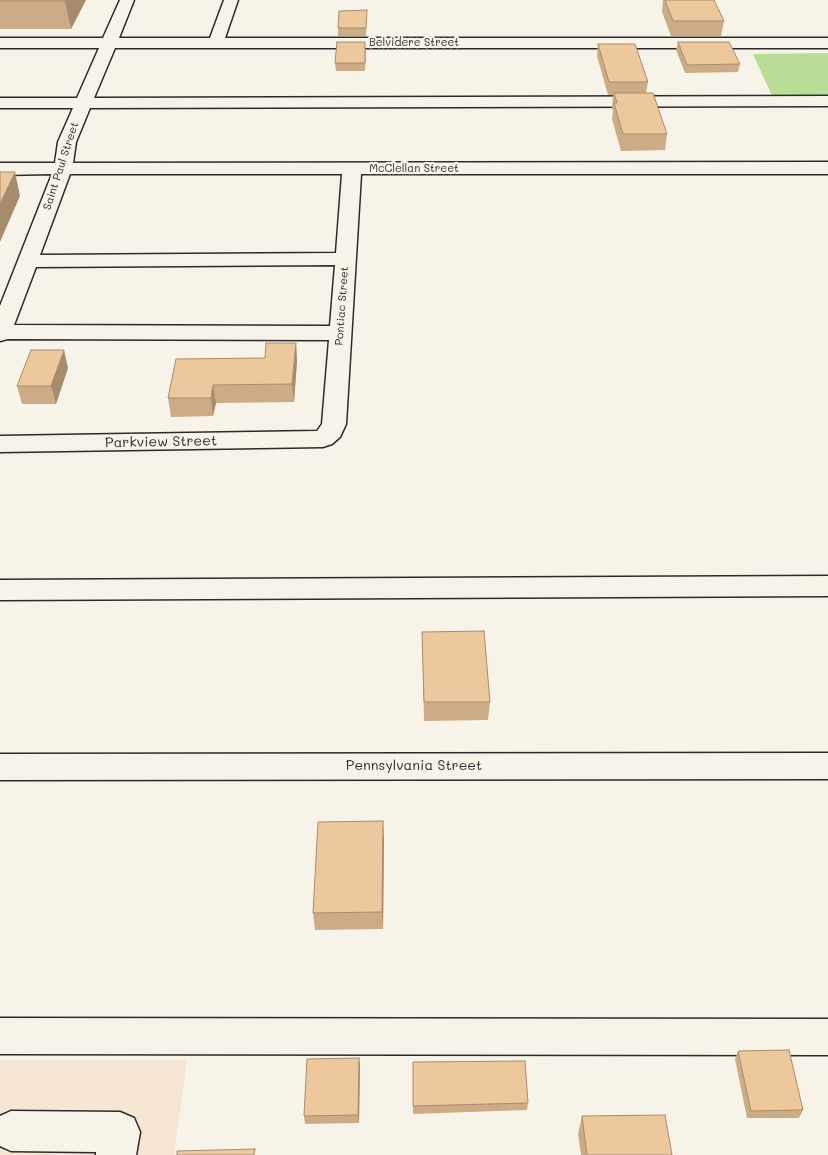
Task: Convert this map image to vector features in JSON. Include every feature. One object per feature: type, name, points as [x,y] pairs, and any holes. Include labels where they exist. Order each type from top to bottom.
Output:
[{"type":"street","name":"Saint Paul Street","points":[[0,333],[63,169],[67,142],[127,0]]},
{"type":"street","points":[[216,43],[231,0]]},
{"type":"street","name":"Belvidere Street","points":[[1,44],[828,43]]},
{"type":"street","points":[[0,103],[828,101]]},
{"type":"street","name":"McClellan Street","points":[[0,169],[828,168]]},
{"type":"street","name":"Pontiac Street","points":[[323,439],[331,432],[334,424],[352,169]]},
{"type":"street","points":[[28,261],[345,259]]},
{"type":"street","points":[[0,333],[340,333]]},
{"type":"street","name":"Parkview Street","points":[[0,444],[323,439]]},
{"type":"street","points":[[0,590],[828,586]]},
{"type":"street","name":"Pennsylvania Street","points":[[0,767],[828,766]]},
{"type":"street","points":[[0,1036],[828,1037]]},
{"type":"street","points":[[11,1132],[120,1132],[116,1155]]},
{"type":"shaded area","points":[[0,1060],[187,1060],[174,1155],[0,1155]]},
{"type":"green space","points":[[828,53],[828,98],[773,98],[753,54]]},
{"type":"building","points":[[0,0],[66,0],[0,1]]},
{"type":"building","points":[[665,0],[714,0],[724,21],[673,21]]},
{"type":"building","points":[[367,10],[366,28],[338,28],[339,11]]},
{"type":"building","points":[[337,42],[365,42],[365,63],[335,63]]},
{"type":"building","points":[[678,42],[729,42],[740,64],[687,65]]},
{"type":"building","points":[[598,44],[635,44],[648,82],[609,82]]},
{"type":"building","points":[[614,93],[653,93],[667,134],[623,134],[614,103],[617,103]]},
{"type":"building","points":[[0,172],[15,172],[0,204]]},
{"type":"building","points":[[266,343],[296,343],[292,384],[213,385],[211,398],[168,398],[176,359],[265,358]]},
{"type":"building","points":[[31,350],[64,350],[51,386],[17,386]]},
{"type":"building","points":[[484,631],[490,702],[424,702],[422,632]]},
{"type":"building","points":[[383,821],[382,912],[313,913],[318,822]]},
{"type":"building","points":[[789,1050],[803,1110],[751,1111],[738,1051]]},
{"type":"building","points":[[359,1058],[358,1115],[304,1116],[307,1059]]},
{"type":"building","points":[[525,1061],[528,1103],[413,1106],[413,1062]]},
{"type":"building","points":[[665,1115],[672,1155],[587,1155],[582,1116]]},
{"type":"building","points":[[255,1149],[254,1155],[177,1155],[177,1151]]}]
